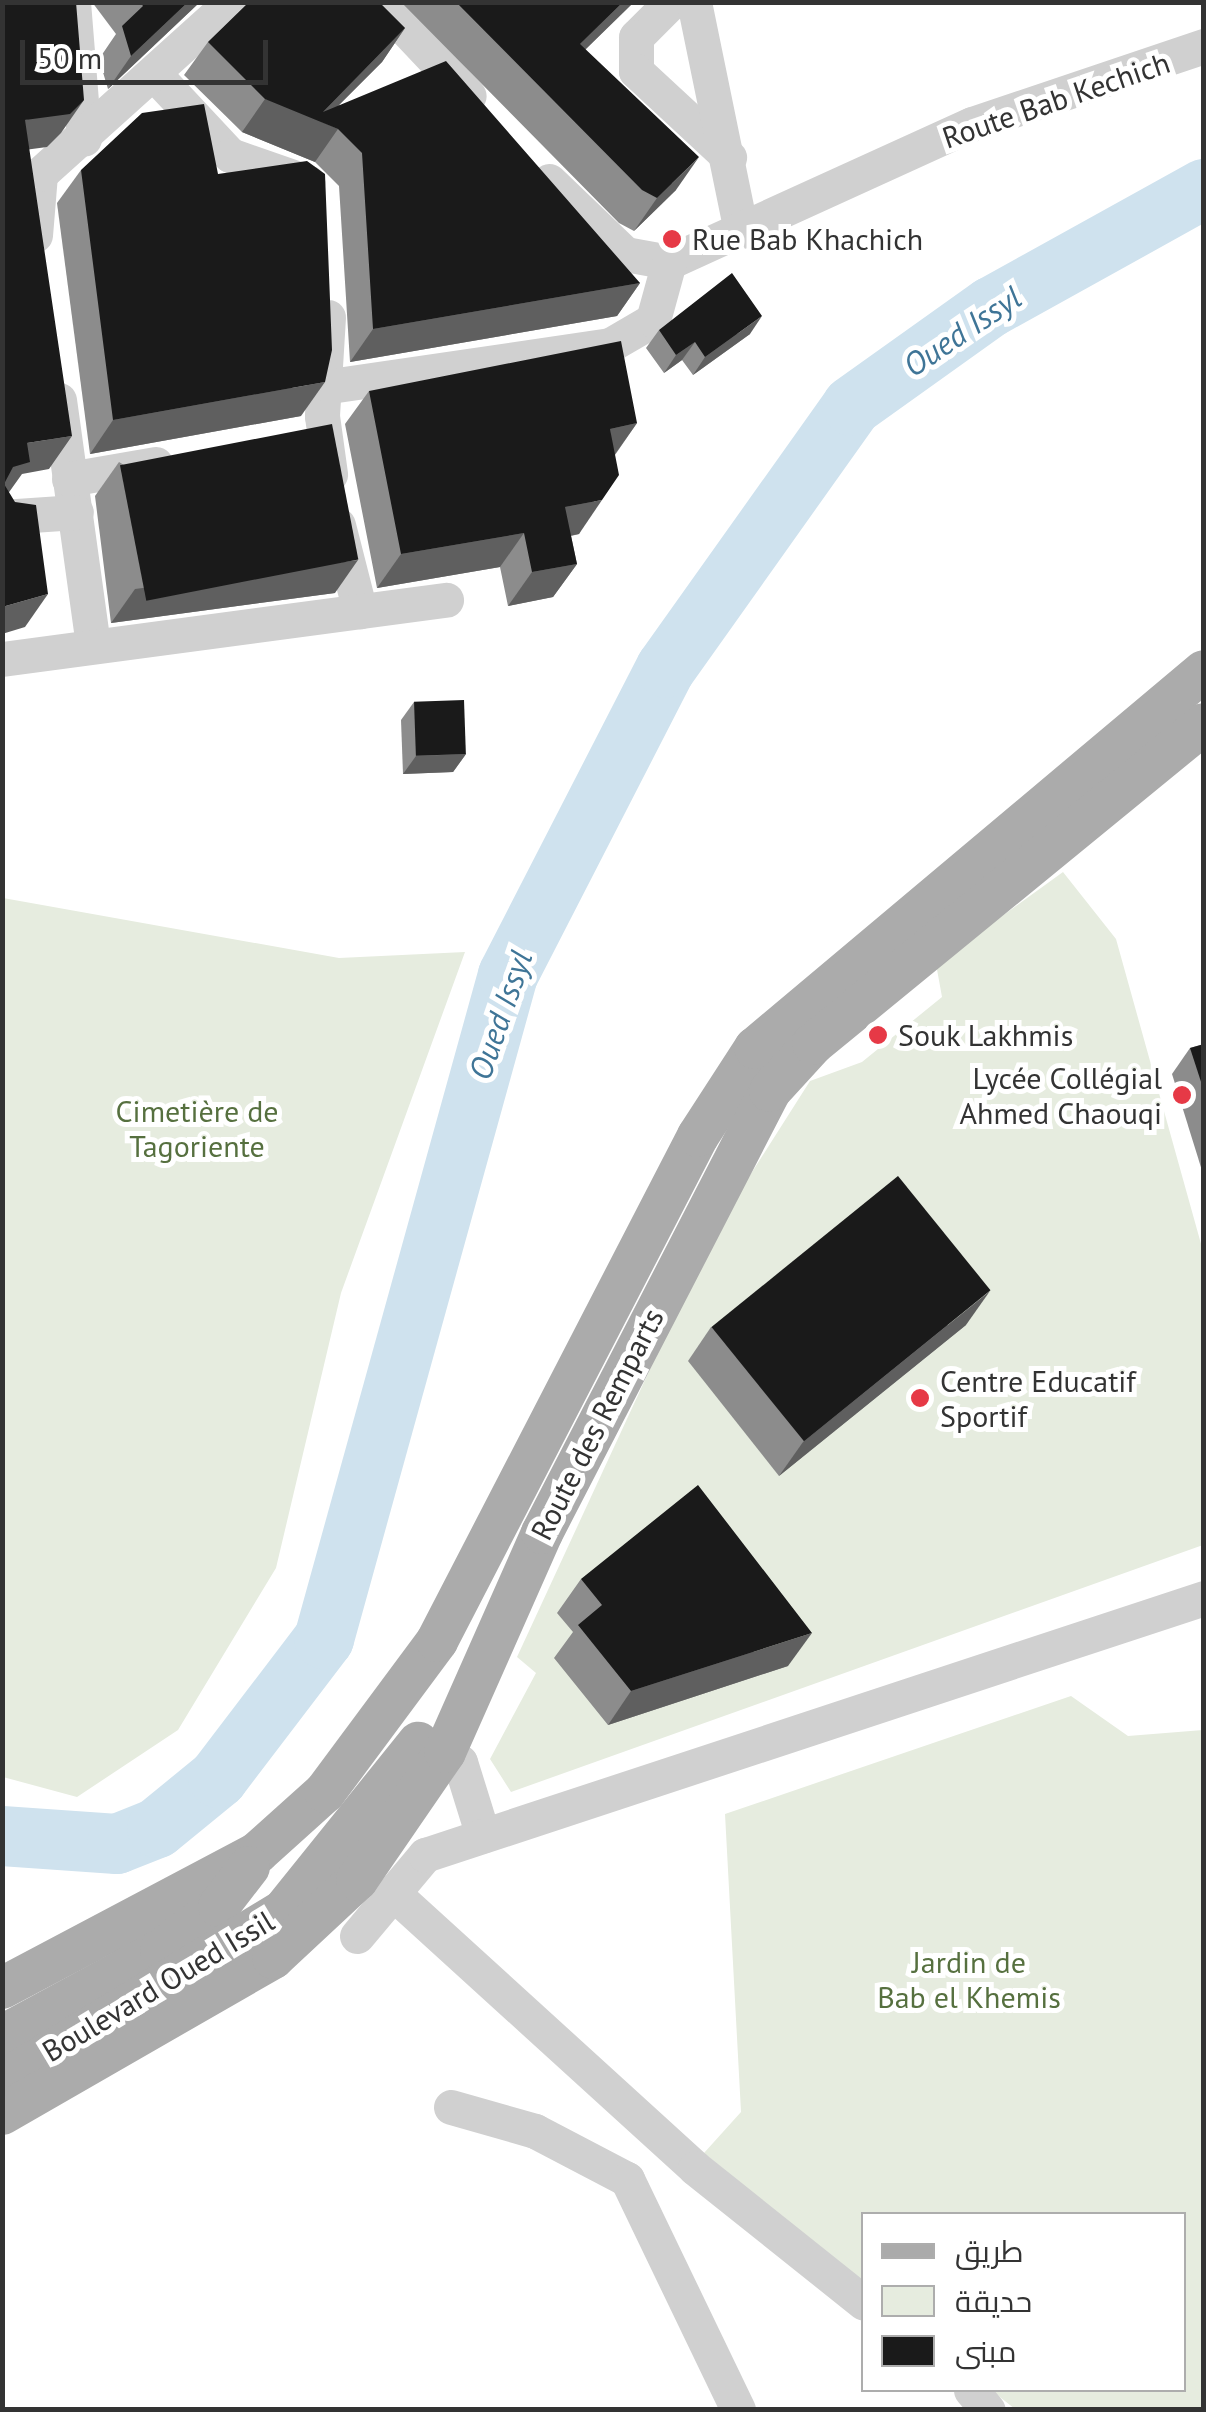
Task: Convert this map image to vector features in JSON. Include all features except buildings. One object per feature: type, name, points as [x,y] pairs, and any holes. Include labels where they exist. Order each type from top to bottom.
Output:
[{"type":"main road","name":"Route des Remparts","points":[[2,1988],[258,1854],[356,1758],[422,1666],[698,1136],[755,1048],[1204,671]]},
{"type":"main road","name":"Route des Remparts","points":[[2,2114],[296,1941],[357,1880],[445,1752],[488,1646],[770,1091],[813,1044],[1204,724]]},
{"type":"main road","name":"Boulevard Oued Issil","points":[[2,2081],[284,1911],[360,1825],[488,1646]]},
{"type":"main road","name":"Boulevard Oued Issil","points":[[2,2036],[187,1932],[258,1854]]},
{"type":"street","points":[[72,2],[86,76],[84,139]]},
{"type":"street","points":[[38,264],[34,188],[156,77],[231,2]]},
{"type":"street","points":[[380,2],[498,127]]},
{"type":"street","points":[[671,2],[636,38],[636,71],[730,156]]},
{"type":"street","points":[[694,2],[730,156],[740,231]]},
{"type":"street","name":"Route Bab Kechich","points":[[668,262],[972,124],[1204,46]]},
{"type":"street","points":[[156,77],[214,144],[306,181],[325,214]]},
{"type":"street","points":[[330,386],[610,345],[653,320],[668,262],[646,262],[602,238],[524,155]]},
{"type":"street","points":[[327,279],[330,386],[325,433],[360,611]]},
{"type":"street","points":[[53,369],[93,646]]},
{"type":"street","points":[[286,440],[325,433]]},
{"type":"street","points":[[2,517],[187,458]]},
{"type":"street","points":[[2,659],[446,600]]},
{"type":"street","points":[[357,1936],[424,1855],[1204,1598]]},
{"type":"street","points":[[445,1752],[460,1762],[484,1836]]},
{"type":"street","points":[[393,1893],[695,2168],[861,2301]]},
{"type":"street","points":[[452,2107],[534,2131],[627,2179],[738,2410]]},
{"type":"green space","name":"Centre Educatif Sportif","points":[[1063,872],[1116,939],[1203,1251],[1203,1545],[511,1792],[490,1759],[536,1673],[517,1657],[712,1235],[810,1081],[862,1062],[942,997],[936,964]]},
{"type":"green space","name":"Cimetière de Tagoriente","points":[[3,898],[339,958],[465,952],[341,1293],[276,1568],[178,1730],[77,1797],[3,1777]]},
{"type":"green space","name":"Jardin de Bab el Khemis","points":[[1071,1696],[1128,1736],[1203,1730],[1203,2409],[1015,2409],[994,2392],[1186,2392],[1186,2212],[861,2212],[861,2282],[704,2153],[741,2112],[725,1814]]},
{"type":"waterway","name":"Oued Issyl","points":[[2,1836],[117,1844],[157,1828],[218,1778],[324,1639],[508,975],[666,668],[852,406],[991,307],[1204,189]]},
{"type":"place","name":"Rue Bab Khachich","points":[[672,239]]},
{"type":"place","name":"Souk Lakhmis","points":[[878,1035]]},
{"type":"place","name":"Lycée Collégial Ahmed Chaouqi","points":[[1182,1095]]},
{"type":"place","name":"Centre Educatif Sportif","points":[[920,1398]]}]
